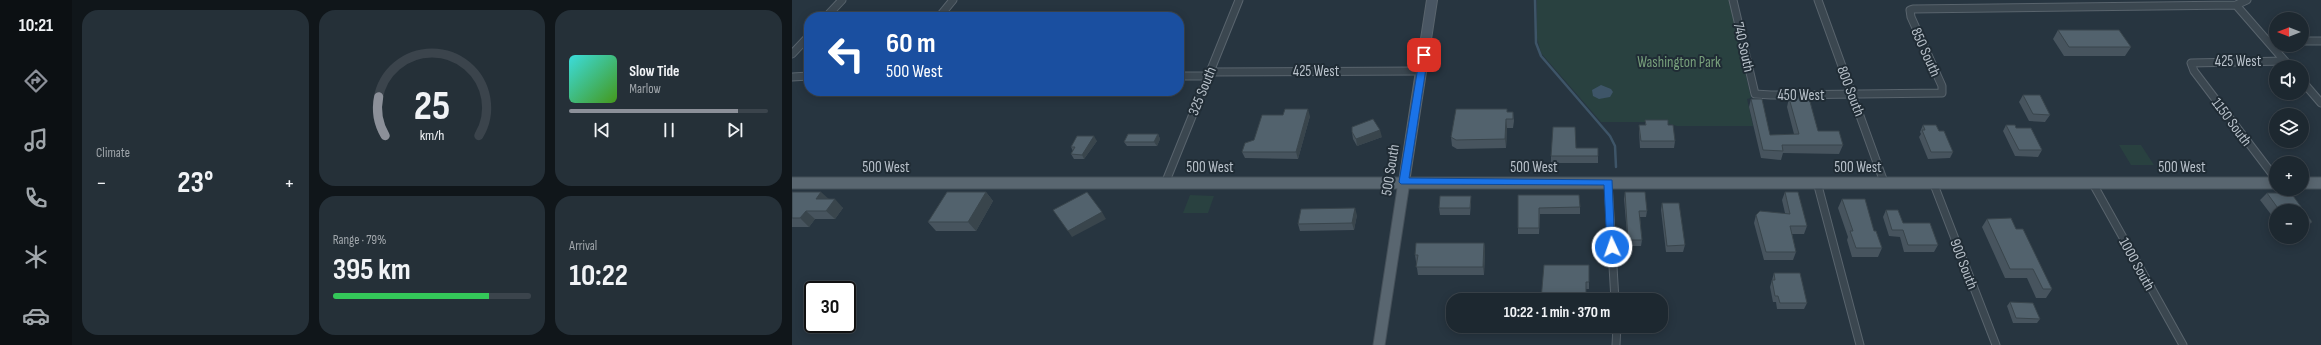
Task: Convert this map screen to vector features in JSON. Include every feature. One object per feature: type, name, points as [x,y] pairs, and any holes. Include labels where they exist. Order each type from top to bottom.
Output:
[{"type":"main road","name":"500 South","points":[[1379,345],[1432,0]]},
{"type":"main road","name":"500 West","points":[[792,183],[1166,181],[2269,181]]},
{"type":"main road","points":[[2309,182],[2321,182]]},
{"type":"street","points":[[831,12],[842,0]]},
{"type":"street","points":[[943,12],[953,0]]},
{"type":"street","name":"325 South","points":[[1166,181],[1238,0]]},
{"type":"street","name":"740 South","points":[[1733,0],[1755,94]]},
{"type":"street","name":"800 South","points":[[1818,0],[1884,182]]},
{"type":"street","points":[[2247,0],[2236,5],[2283,60]]},
{"type":"street","name":"850 South","points":[[1942,93],[1942,86],[1911,17],[1910,10],[2054,8],[2089,6],[2236,5]]},
{"type":"street","points":[[792,54],[804,41]]},
{"type":"street","points":[[2309,41],[2321,41]]},
{"type":"street","name":"425 West","points":[[2191,63],[2269,62]]},
{"type":"street","name":"1150 South","points":[[2191,63],[2194,71],[2269,172]]},
{"type":"street","name":"425 West","points":[[1184,76],[1421,71]]},
{"type":"street","points":[[792,76],[804,76]]},
{"type":"street","points":[[2309,89],[2321,103]]},
{"type":"street","name":"450 West","points":[[1755,94],[1852,95],[1942,93]]},
{"type":"street","points":[[1608,182],[1615,293]]},
{"type":"street","points":[[1817,182],[1860,345]]},
{"type":"street","name":"900 South","points":[[1933,182],[1996,345]]},
{"type":"street","name":"1000 South","points":[[2092,182],[2183,345]]},
{"type":"street","points":[[1616,345],[1617,333]]},
{"type":"green space","name":"Washington Park","points":[[1537,0],[1729,0],[1751,98],[1747,99],[1753,126],[1677,126],[1662,122],[1601,122],[1541,53],[1537,38]]},
{"type":"green space","points":[[2119,145],[2141,145],[2154,165],[2131,165]]},
{"type":"green space","points":[[1190,195],[1214,196],[1208,213],[1183,213]]},
{"type":"water","points":[[1601,85],[1611,89],[1613,92],[1610,97],[1599,99],[1593,96],[1592,90]]},
{"type":"building","points":[[2058,30],[2119,30],[2131,47],[2069,47]]},
{"type":"building","points":[[2023,95],[2040,95],[2050,115],[2033,114]]},
{"type":"building","points":[[1789,98],[1809,98],[1818,131],[1839,131],[1843,145],[1782,145],[1783,151],[1763,150],[1751,99],[1762,99],[1770,135],[1799,134]]},
{"type":"building","points":[[1285,109],[1308,109],[1296,152],[1242,152],[1245,143],[1254,140],[1262,115],[1283,115]]},
{"type":"building","points":[[1456,109],[1507,109],[1507,112],[1513,112],[1513,119],[1506,119],[1505,139],[1456,140],[1451,137]]},
{"type":"building","points":[[1373,119],[1380,130],[1356,139],[1352,132],[1352,127]]},
{"type":"building","points":[[1645,120],[1668,120],[1668,125],[1673,125],[1675,141],[1641,141],[1639,125],[1646,125]]},
{"type":"building","points":[[1923,125],[1936,125],[1939,131],[1944,131],[1953,152],[1931,152],[1922,130],[1925,130]]},
{"type":"building","points":[[2006,125],[2015,125],[2016,128],[2031,128],[2042,150],[2019,150]]},
{"type":"building","points":[[1553,127],[1575,127],[1576,148],[1598,148],[1598,156],[1551,156]]},
{"type":"building","points":[[1128,134],[1158,134],[1154,142],[1124,142]]},
{"type":"building","points":[[1077,136],[1094,136],[1082,155],[1071,154],[1075,147],[1071,147]]},
{"type":"building","points":[[792,192],[821,192],[816,199],[835,199],[826,211],[806,211],[800,218],[792,218]]},
{"type":"building","points":[[947,192],[986,192],[968,222],[928,222]]},
{"type":"building","points":[[1087,192],[1102,212],[1068,231],[1053,210]]},
{"type":"building","points":[[1625,192],[1645,192],[1647,211],[1639,211],[1642,240],[1628,240]]},
{"type":"building","points":[[1785,192],[1798,192],[1807,226],[1790,226],[1796,252],[1766,252],[1756,215],[1760,211],[1790,214]]},
{"type":"building","points":[[1518,195],[1579,195],[1580,207],[1539,208],[1539,228],[1518,228]]},
{"type":"building","points":[[1440,196],[1471,196],[1470,208],[1439,208]]},
{"type":"building","points":[[2269,196],[2293,196],[2299,204],[2275,204]]},
{"type":"building","points":[[1842,199],[1865,199],[1874,231],[1876,231],[1882,248],[1856,248],[1850,231],[1853,231]]},
{"type":"building","points":[[1662,203],[1679,203],[1685,245],[1667,246]]},
{"type":"building","points":[[1355,208],[1352,223],[1298,224],[1301,209]]},
{"type":"building","points":[[1886,210],[1898,210],[1903,223],[1930,223],[1938,245],[1908,245],[1903,230],[1892,230]]},
{"type":"building","points":[[2011,218],[2016,229],[2023,229],[2052,289],[2043,289],[2033,269],[2010,269],[1987,219]]},
{"type":"building","points":[[1416,243],[1484,243],[1483,267],[1416,267],[1418,255],[1415,255]]},
{"type":"building","points":[[1544,265],[1589,265],[1589,282],[1586,282],[1586,293],[1542,293]]},
{"type":"building","points":[[1774,273],[1800,273],[1807,303],[1780,303],[1778,296],[1775,296],[1772,280],[1775,280]]},
{"type":"building","points":[[2010,302],[2033,303],[2040,319],[2016,318]]},
{"type":"waterway","points":[[1535,0],[1536,43],[1541,56],[1610,136],[1615,146],[1616,167]]},
{"type":"route","points":[[1424,55],[1404,182],[1608,182],[1612,247]]}]
